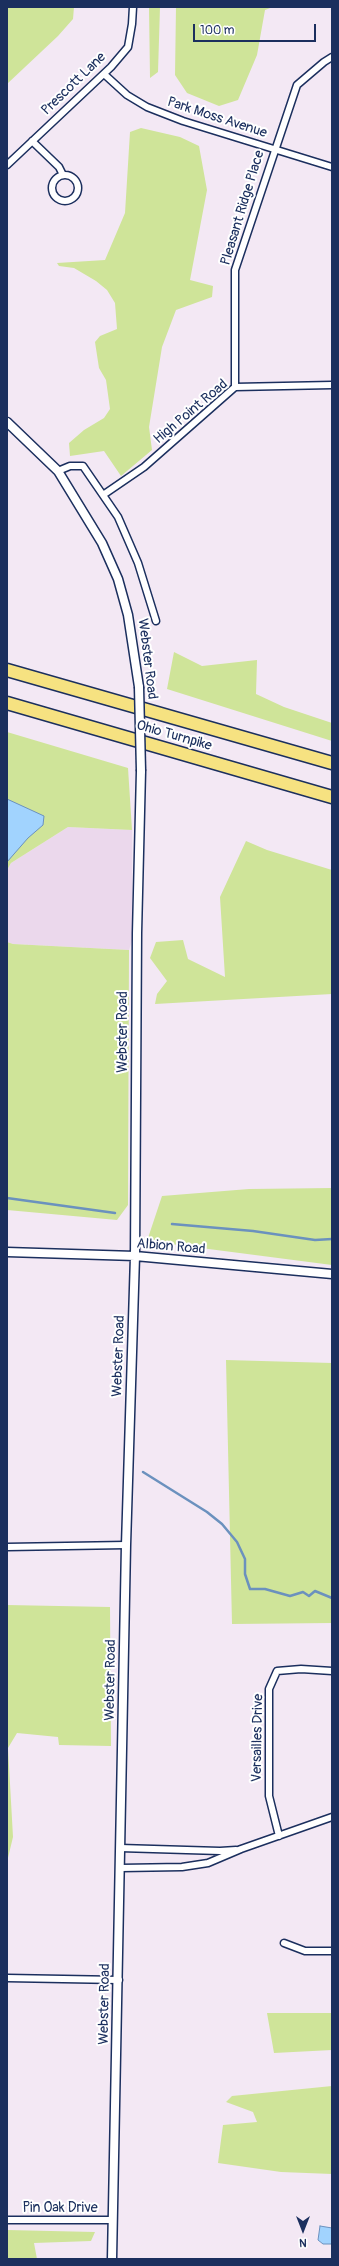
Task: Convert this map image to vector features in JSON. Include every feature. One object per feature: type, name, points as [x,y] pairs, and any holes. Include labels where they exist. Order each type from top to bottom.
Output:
[{"type":"highway","name":"Ohio Turnpike","points":[[7,670],[332,763]]},
{"type":"highway","name":"Ohio Turnpike","points":[[7,703],[332,797]]},
{"type":"street","name":"Prescott Lane","points":[[7,165],[104,74],[128,47],[132,24],[132,7]]},
{"type":"street","name":"Pleasant Ridge Place","points":[[235,387],[235,270],[274,149],[297,85],[324,62],[332,58]]},
{"type":"street","name":"Park Moss Avenue","points":[[104,74],[127,95],[147,107],[183,121],[332,167]]},
{"type":"street","points":[[32,141],[58,167],[63,175],[74,179],[77,187],[75,195],[68,200],[60,200],[52,190],[55,179],[63,175]]},
{"type":"street","name":"High Point Road","points":[[103,495],[144,467],[235,387],[332,386]]},
{"type":"street","name":"Webster Road","points":[[7,422],[58,471],[102,543],[118,579],[128,615],[139,687],[141,771],[137,940],[134,1256],[126,1545],[119,1980],[112,2259]]},
{"type":"street","name":"Webster Road","points":[[58,471],[70,466],[83,466],[118,517],[138,563],[156,621]]},
{"type":"street","name":"Albion Road","points":[[7,1252],[134,1256],[332,1274]]},
{"type":"street","points":[[7,1547],[126,1545]]},
{"type":"street","name":"Versailles Drive","points":[[279,1836],[269,1796],[269,1689],[278,1671],[300,1669],[332,1671]]},
{"type":"street","points":[[121,1868],[182,1867],[208,1863],[241,1849],[332,1817]]},
{"type":"street","points":[[120,1848],[220,1851],[241,1849]]},
{"type":"street","points":[[284,1943],[305,1951],[332,1951]]},
{"type":"street","points":[[7,1978],[119,1980]]},
{"type":"street","name":"Pin Oak Drive","points":[[7,2220],[113,2220]]},
{"type":"shaded area","points":[[68,827],[132,830],[132,941],[129,950],[13,944],[7,942],[7,870],[11,863]]},
{"type":"green space","points":[[7,7],[74,7],[73,19],[58,36],[7,84]]},
{"type":"green space","points":[[149,7],[160,7],[158,72],[150,78]]},
{"type":"green space","points":[[176,7],[273,7],[265,10],[257,55],[238,100],[219,106],[187,93],[175,75]]},
{"type":"green space","points":[[141,128],[180,137],[199,146],[207,190],[190,280],[213,286],[212,297],[176,310],[162,347],[149,427],[152,450],[121,476],[104,451],[70,456],[69,443],[84,430],[104,418],[110,409],[106,380],[99,368],[95,342],[100,336],[117,329],[115,303],[107,290],[96,281],[74,268],[59,266],[57,263],[105,260],[125,213],[130,132]]},
{"type":"green space","points":[[174,652],[202,666],[257,660],[256,694],[284,707],[332,723],[332,741],[167,689]]},
{"type":"green space","points":[[7,732],[128,768],[132,830],[68,827],[11,863],[7,870]]},
{"type":"green space","points":[[246,841],[267,850],[332,870],[332,994],[155,1004],[157,994],[167,981],[150,958],[156,942],[183,940],[188,959],[225,977],[220,897]]},
{"type":"green space","points":[[7,942],[13,944],[129,950],[128,1205],[117,1220],[7,1210]]},
{"type":"green space","points":[[332,1188],[332,1265],[147,1241],[162,1196],[249,1189]]},
{"type":"green space","points":[[226,1360],[332,1363],[332,1623],[232,1624]]},
{"type":"green space","points":[[7,1605],[110,1607],[111,1746],[59,1745],[58,1737],[17,1733],[8,1748],[13,1837],[7,1862]]},
{"type":"green space","points":[[267,2013],[332,2013],[332,2050],[274,2053]]},
{"type":"green space","points":[[332,2086],[332,2174],[281,2172],[218,2163],[223,2125],[257,2122],[253,2112],[226,2102],[232,2096]]},
{"type":"green space","points":[[7,2230],[95,2232],[91,2241],[34,2243],[37,2259],[7,2259]]},
{"type":"water","points":[[7,799],[44,816],[43,825],[28,838],[7,862]]},
{"type":"water","points":[[320,2226],[332,2228],[332,2244],[323,2244],[318,2240]]},
{"type":"waterway","points":[[7,1198],[115,1213]]},
{"type":"waterway","points":[[172,1224],[253,1231],[315,1240],[332,1239]]},
{"type":"waterway","points":[[143,1472],[207,1512],[222,1524],[237,1542],[245,1559],[245,1574],[250,1589],[265,1589],[290,1596],[303,1592],[309,1596],[315,1591],[332,1598]]}]
